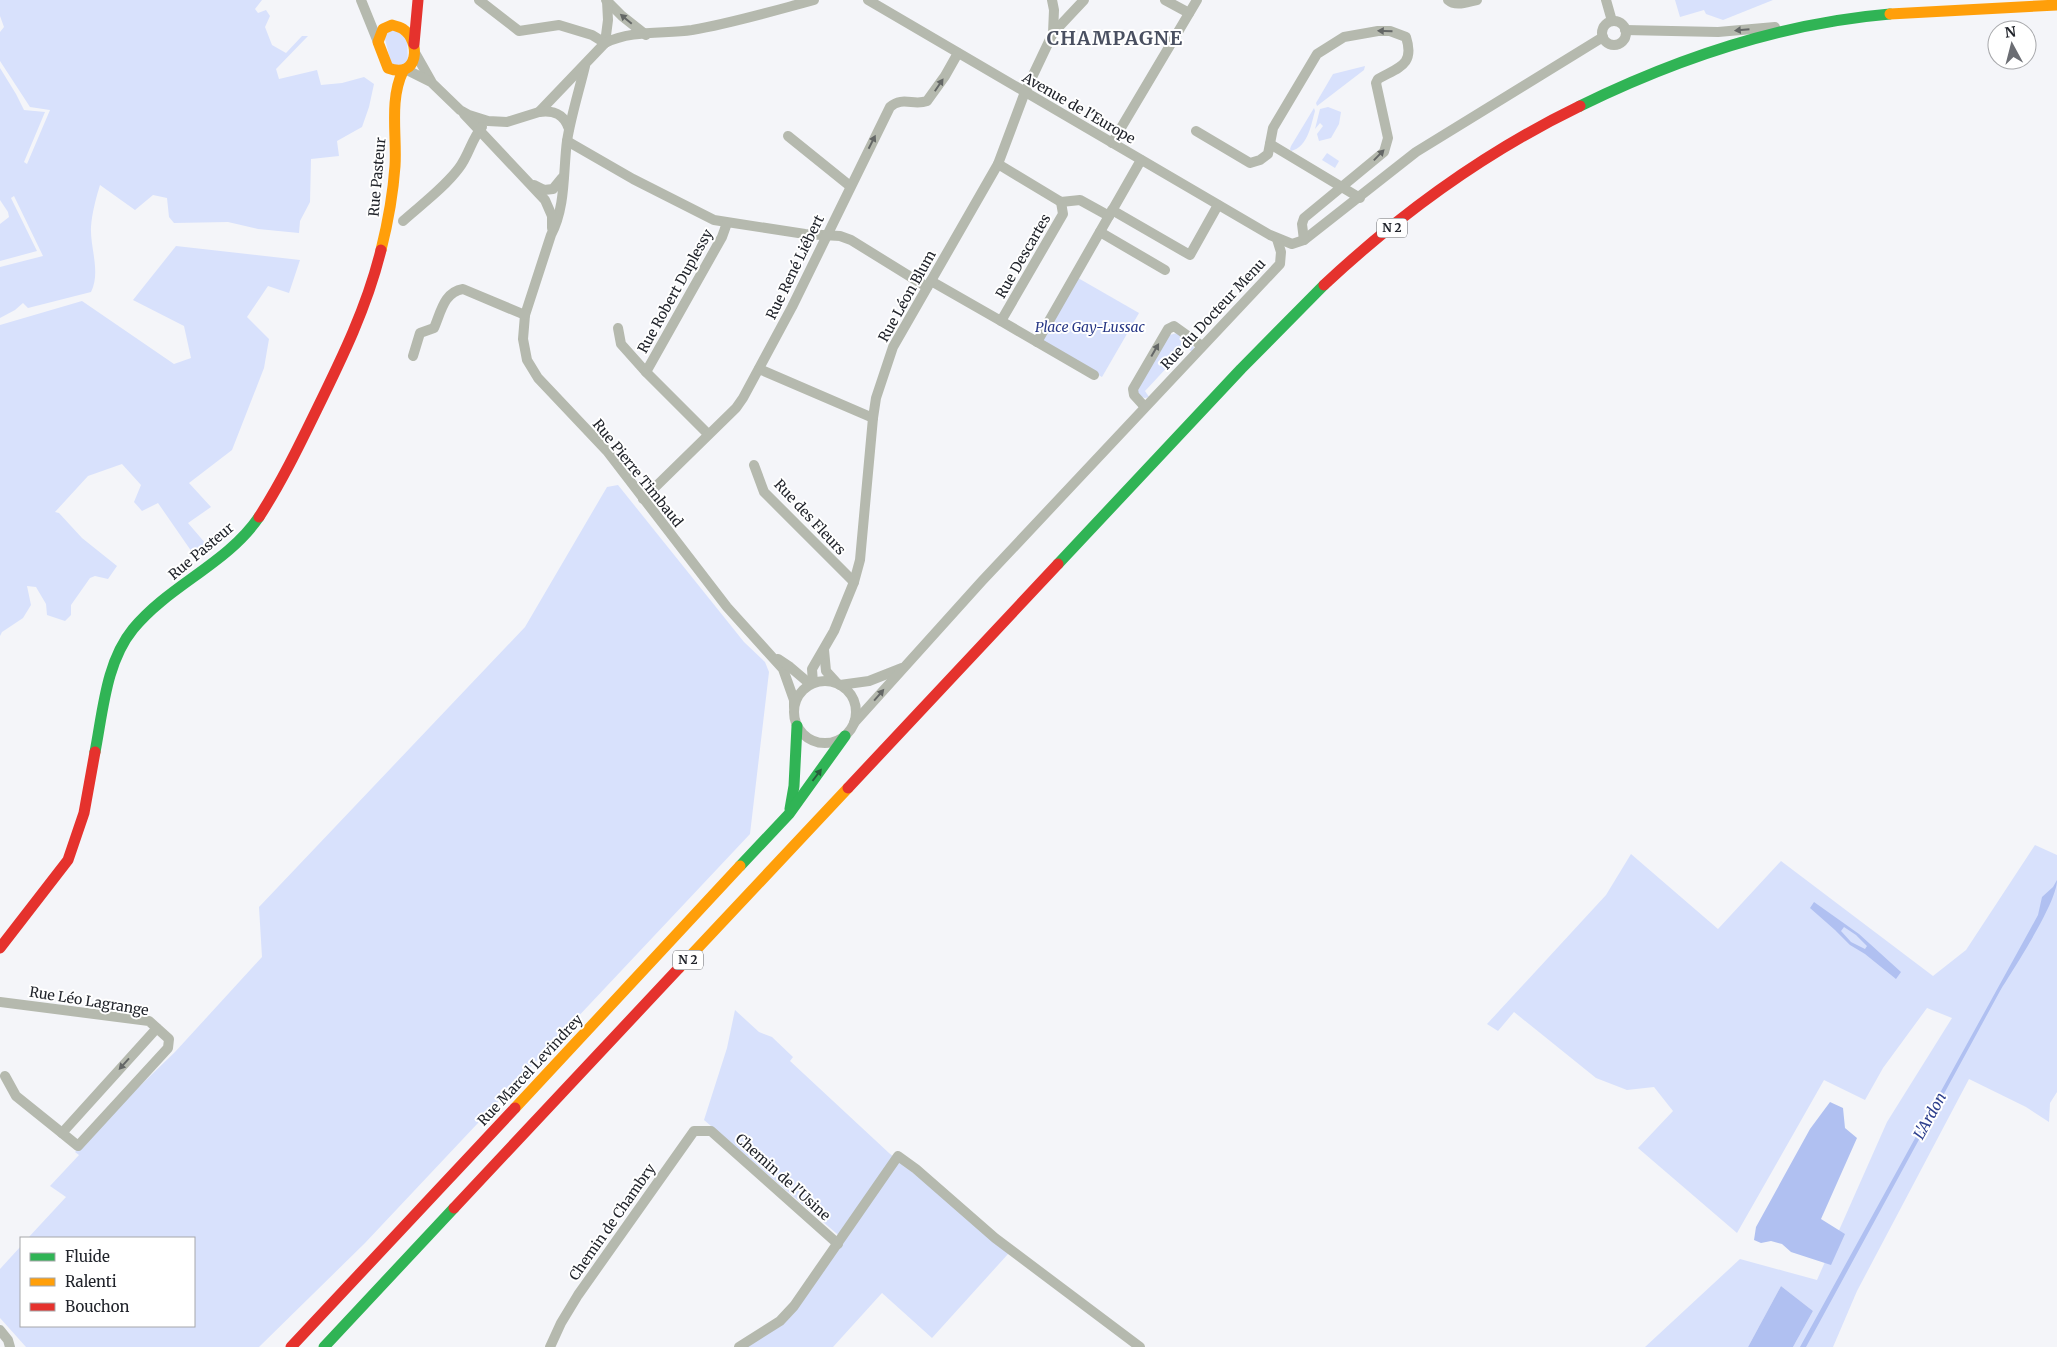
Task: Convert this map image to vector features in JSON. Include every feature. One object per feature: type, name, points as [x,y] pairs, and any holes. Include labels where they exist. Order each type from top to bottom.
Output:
[{"type":"main road","points":[[417,0],[414,60],[405,71],[391,70],[386,65],[378,42],[383,29],[392,25],[412,8],[417,0]]},
{"type":"main road","name":"N 2","points":[[324,1347],[1227,384],[1336,274],[1399,222],[1479,165],[1547,122],[1597,96],[1689,58],[1790,29],[1826,22],[1905,11],[2057,6]]},
{"type":"main road","points":[[392,25],[400,26],[408,32],[414,48]]},
{"type":"main road","name":"Rue Pasteur","points":[[386,65],[394,99]]},
{"type":"main road","name":"Rue Pasteur","points":[[0,948],[68,860],[84,813],[108,681],[118,654],[133,630],[156,607],[239,542],[256,522],[279,486],[346,350],[373,283],[391,210],[395,166],[394,99],[396,85],[405,71]]},
{"type":"main road","points":[[789,814],[794,786],[797,726]]},
{"type":"main road","name":"Rue Marcel Levindrey","points":[[291,1347],[789,814],[845,736]]},
{"type":"street","points":[[361,0],[378,42]]},
{"type":"street","points":[[479,0],[518,31],[565,26],[592,35],[605,43]]},
{"type":"street","points":[[605,43],[608,20],[606,0]]},
{"type":"street","points":[[606,0],[622,16],[646,35]]},
{"type":"street","points":[[539,112],[605,43],[617,38],[676,32],[716,25],[814,0]]},
{"type":"street","name":"Avenue de l'Europe","points":[[868,0],[1277,239]]},
{"type":"street","name":"Rue Léon Blum","points":[[812,683],[812,669],[834,631],[854,582],[860,560],[872,418],[876,398],[893,348],[998,164],[1025,92],[1053,33],[1054,10],[1052,0]]},
{"type":"street","points":[[1053,33],[1084,0]]},
{"type":"street","points":[[1165,0],[1189,13]]},
{"type":"street","points":[[1112,143],[1197,0]]},
{"type":"street","points":[[1448,0],[1452,4],[1476,0]]},
{"type":"street","points":[[1606,0],[1612,21]]},
{"type":"street","points":[[1625,30],[1624,38],[1619,43],[1608,43],[1603,37],[1604,27],[1612,21],[1618,22],[1625,30],[1718,32],[1826,22]]},
{"type":"street","points":[[1196,131],[1250,163],[1260,160],[1268,154],[1273,128],[1317,54],[1344,37],[1378,31],[1390,31],[1406,36],[1409,46],[1408,60],[1378,79],[1376,83],[1388,138],[1384,152],[1304,218],[1302,224],[1304,240]]},
{"type":"street","points":[[1277,239],[1292,244],[1304,240],[1360,198],[1416,152],[1603,37]]},
{"type":"street","points":[[414,48],[431,82]]},
{"type":"street","name":"Rue René Liébert","points":[[643,499],[736,408],[759,369],[890,107],[901,101],[917,103],[927,101],[945,76],[958,52]]},
{"type":"street","name":"Rue Pierre Timbaud","points":[[551,235],[557,224],[569,129],[585,66]]},
{"type":"street","points":[[405,71],[431,82]]},
{"type":"street","name":"Rue Pierre Timbaud","points":[[431,82],[529,182],[545,200],[550,209],[553,224],[551,235],[525,315],[523,339],[527,360],[532,370],[607,451],[751,636],[773,656],[812,683]]},
{"type":"street","points":[[460,110],[488,121],[507,122],[539,112],[553,112],[560,114],[565,119],[569,129]]},
{"type":"street","points":[[403,221],[458,169],[474,138],[488,121]]},
{"type":"street","points":[[788,136],[850,186]]},
{"type":"street","name":"Rue Descartes","points":[[567,141],[633,179],[704,216],[727,223],[805,234],[840,236],[851,240],[1094,375]]},
{"type":"street","points":[[1270,144],[1360,198]]},
{"type":"street","points":[[1037,342],[1141,160]]},
{"type":"street","name":"Rue Descartes","points":[[998,164],[1061,202],[1080,200],[1111,213],[1190,254],[1218,205]]},
{"type":"street","points":[[529,182],[539,188],[548,190],[556,186],[563,177]]},
{"type":"street","name":"Rue Descartes","points":[[1001,322],[1063,214],[1061,202]]},
{"type":"street","name":"Rue Robert Duplessy","points":[[646,372],[722,236],[727,223]]},
{"type":"street","points":[[1100,232],[1165,270]]},
{"type":"street","name":"Rue du Docteur Menu","points":[[854,723],[903,667],[1144,406],[1280,264],[1281,252],[1277,239]]},
{"type":"street","points":[[414,356],[420,333],[434,328],[449,294],[454,290],[463,289],[525,315]]},
{"type":"street","points":[[1144,406],[1134,395],[1133,389],[1168,329],[1174,326],[1202,346]]},
{"type":"street","name":"Rue Robert Duplessy","points":[[618,328],[621,344],[708,434]]},
{"type":"street","points":[[759,369],[872,418]]},
{"type":"street","name":"Rue des Fleurs","points":[[754,465],[764,492],[854,582]]},
{"type":"street","points":[[824,649],[826,671],[853,697],[856,714],[854,723],[845,736],[828,743],[818,743],[802,734],[794,720],[794,707],[799,693],[812,683],[824,680],[838,683]]},
{"type":"street","name":"Rue Léon Blum","points":[[790,667],[801,668],[811,664],[824,649]]},
{"type":"street","name":"Rue Pierre Timbaud","points":[[773,656],[783,669],[788,680],[794,700],[794,707]]},
{"type":"street","name":"Rue du Docteur Menu","points":[[838,683],[869,681],[903,667]]},
{"type":"street","name":"Rue Léo Lagrange","points":[[0,1002],[149,1022],[169,1038],[168,1048],[78,1146],[62,1133]]},
{"type":"street","points":[[5,1076],[16,1096],[62,1133],[157,1028]]},
{"type":"street","name":"Chemin de l'Usine","points":[[711,1130],[838,1244]]},
{"type":"street","name":"Chemin de Chambry","points":[[550,1347],[561,1322],[578,1295],[694,1131],[711,1130]]},
{"type":"street","points":[[738,1347],[780,1321],[794,1306],[898,1156],[916,1169],[995,1238],[1140,1347]]},
{"type":"street","points":[[0,1330],[8,1340],[10,1347]]},
{"type":"green space","points":[[0,0],[262,0],[255,9],[258,13],[266,10],[270,16],[265,27],[272,45],[286,53],[302,36],[308,36],[276,69],[279,79],[317,70],[321,85],[342,83],[364,77],[374,84],[369,107],[362,127],[337,141],[339,156],[311,159],[310,202],[300,221],[299,233],[258,229],[228,222],[174,223],[169,217],[167,198],[153,195],[135,210],[100,185],[91,227],[95,276],[91,292],[28,308],[23,303],[0,318],[0,267],[43,256],[14,196],[11,198],[37,251],[0,261],[0,224],[9,217],[0,200],[0,68],[24,110],[45,112],[24,162],[27,164],[50,110],[30,107],[0,61],[0,32],[4,27],[0,16]]},
{"type":"green space","points":[[1675,0],[1773,0],[1723,20],[1706,14],[1704,10],[1680,17]]},
{"type":"green space","points":[[394,29],[407,38],[408,65],[392,67],[384,35]]},
{"type":"green space","points":[[1365,66],[1364,70],[1317,106],[1316,103],[1333,74]]},
{"type":"green space","points":[[1328,107],[1341,112],[1339,124],[1331,138],[1319,141],[1317,134],[1323,126],[1320,123],[1315,129],[1320,109]]},
{"type":"green space","points":[[1314,108],[1315,111],[1308,135],[1297,149],[1291,151],[1291,146]]},
{"type":"green space","points":[[1327,153],[1339,161],[1335,168],[1322,160]]},
{"type":"green space","points":[[176,246],[300,260],[289,293],[268,286],[247,317],[269,339],[264,368],[232,450],[189,483],[211,507],[188,523],[206,544],[194,555],[158,503],[142,511],[134,502],[141,485],[122,464],[88,476],[55,512],[59,513],[82,538],[117,566],[108,579],[95,576],[90,578],[71,605],[71,615],[65,621],[47,615],[46,604],[36,587],[27,586],[31,605],[23,618],[2,632],[0,636],[0,325],[82,301],[174,364],[191,358],[184,326],[133,300]]},
{"type":"green space","name":"Place Gay-Lussac","points":[[1078,278],[1139,313],[1102,377],[1041,343]]},
{"type":"green space","points":[[1177,333],[1192,343],[1194,348],[1192,352],[1186,347],[1145,391],[1149,397],[1138,396],[1137,388],[1166,336]]},
{"type":"green space","points":[[618,485],[744,642],[765,662],[769,672],[750,834],[365,1243],[259,1347],[26,1347],[0,1318],[0,1269],[20,1247],[20,1327],[195,1327],[195,1237],[29,1237],[66,1197],[50,1186],[79,1155],[75,1152],[90,1137],[91,1133],[175,1052],[262,957],[259,907],[525,627],[607,487]]},
{"type":"green space","points":[[2035,845],[2057,855],[2057,1092],[2050,1103],[2049,1122],[2026,1107],[1969,1079],[1857,1291],[1833,1347],[1793,1347],[1813,1311],[1781,1286],[1748,1347],[1645,1347],[1740,1259],[1817,1280],[1887,1122],[1952,1018],[1927,1008],[1883,1068],[1865,1100],[1824,1080],[1737,1233],[1638,1148],[1673,1111],[1654,1087],[1627,1090],[1596,1078],[1514,1012],[1498,1031],[1487,1024],[1606,895],[1631,854],[1718,929],[1781,861],[1933,976],[1966,950]]},
{"type":"green space","points":[[735,1010],[759,1032],[772,1037],[793,1057],[790,1061],[889,1153],[1007,1250],[1008,1254],[932,1338],[882,1293],[833,1347],[743,1347],[787,1319],[843,1239],[704,1120],[727,1048]]},
{"type":"water","name":"L'Ardon","points":[[2057,880],[2050,904],[2034,936],[2000,991],[1806,1347],[1800,1347],[2038,915],[2042,897],[2053,887]]},
{"type":"water","points":[[1814,902],[1859,934],[1901,972],[1896,979],[1865,954],[1850,945],[1810,908]],"holes":[[[1844,927],[1867,946],[1865,949],[1851,942],[1841,931]]]},
{"type":"water","points":[[1830,1102],[1843,1108],[1845,1128],[1857,1138],[1821,1219],[1845,1234],[1831,1265],[1791,1252],[1782,1244],[1771,1241],[1761,1243],[1754,1240],[1756,1227],[1810,1129]]},
{"type":"water","points":[[1781,1286],[1813,1311],[1793,1347],[1748,1347]]},
{"type":"traffic: fast","points":[[1580,106],[1654,73],[1731,45],[1809,25],[1890,14]]},
{"type":"traffic: fast","points":[[1058,564],[1241,369],[1324,285]]},
{"type":"traffic: fast","points":[[95,752],[103,704],[111,672],[124,642],[133,629],[147,613],[231,548],[246,534],[259,517]]},
{"type":"traffic: fast","points":[[790,809],[794,786],[797,726]]},
{"type":"traffic: fast","points":[[740,866],[789,814],[845,736]]},
{"type":"traffic: fast","points":[[324,1347],[454,1208]]},
{"type":"traffic: slow","points":[[1890,14],[2057,5]]},
{"type":"traffic: slow","points":[[392,25],[403,29],[413,42],[414,58],[406,69],[388,68],[378,42],[383,29],[392,25]]},
{"type":"traffic: slow","points":[[381,250],[393,187],[396,94],[403,71]]},
{"type":"traffic: slow","points":[[679,968],[848,788]]},
{"type":"traffic: slow","points":[[515,1108],[740,866]]},
{"type":"traffic: jam","points":[[414,44],[418,0]]},
{"type":"traffic: jam","points":[[1324,285],[1383,233],[1446,186],[1511,143],[1580,106]]},
{"type":"traffic: jam","points":[[259,517],[290,464],[345,351],[369,292],[381,250]]},
{"type":"traffic: jam","points":[[848,788],[1058,564]]},
{"type":"traffic: jam","points":[[0,948],[68,860],[84,813],[95,752]]},
{"type":"traffic: jam","points":[[454,1208],[679,968]]},
{"type":"traffic: jam","points":[[291,1347],[515,1108]]},
{"type":"district","name":"CHAMPAGNE","points":[[1115,38]]}]
